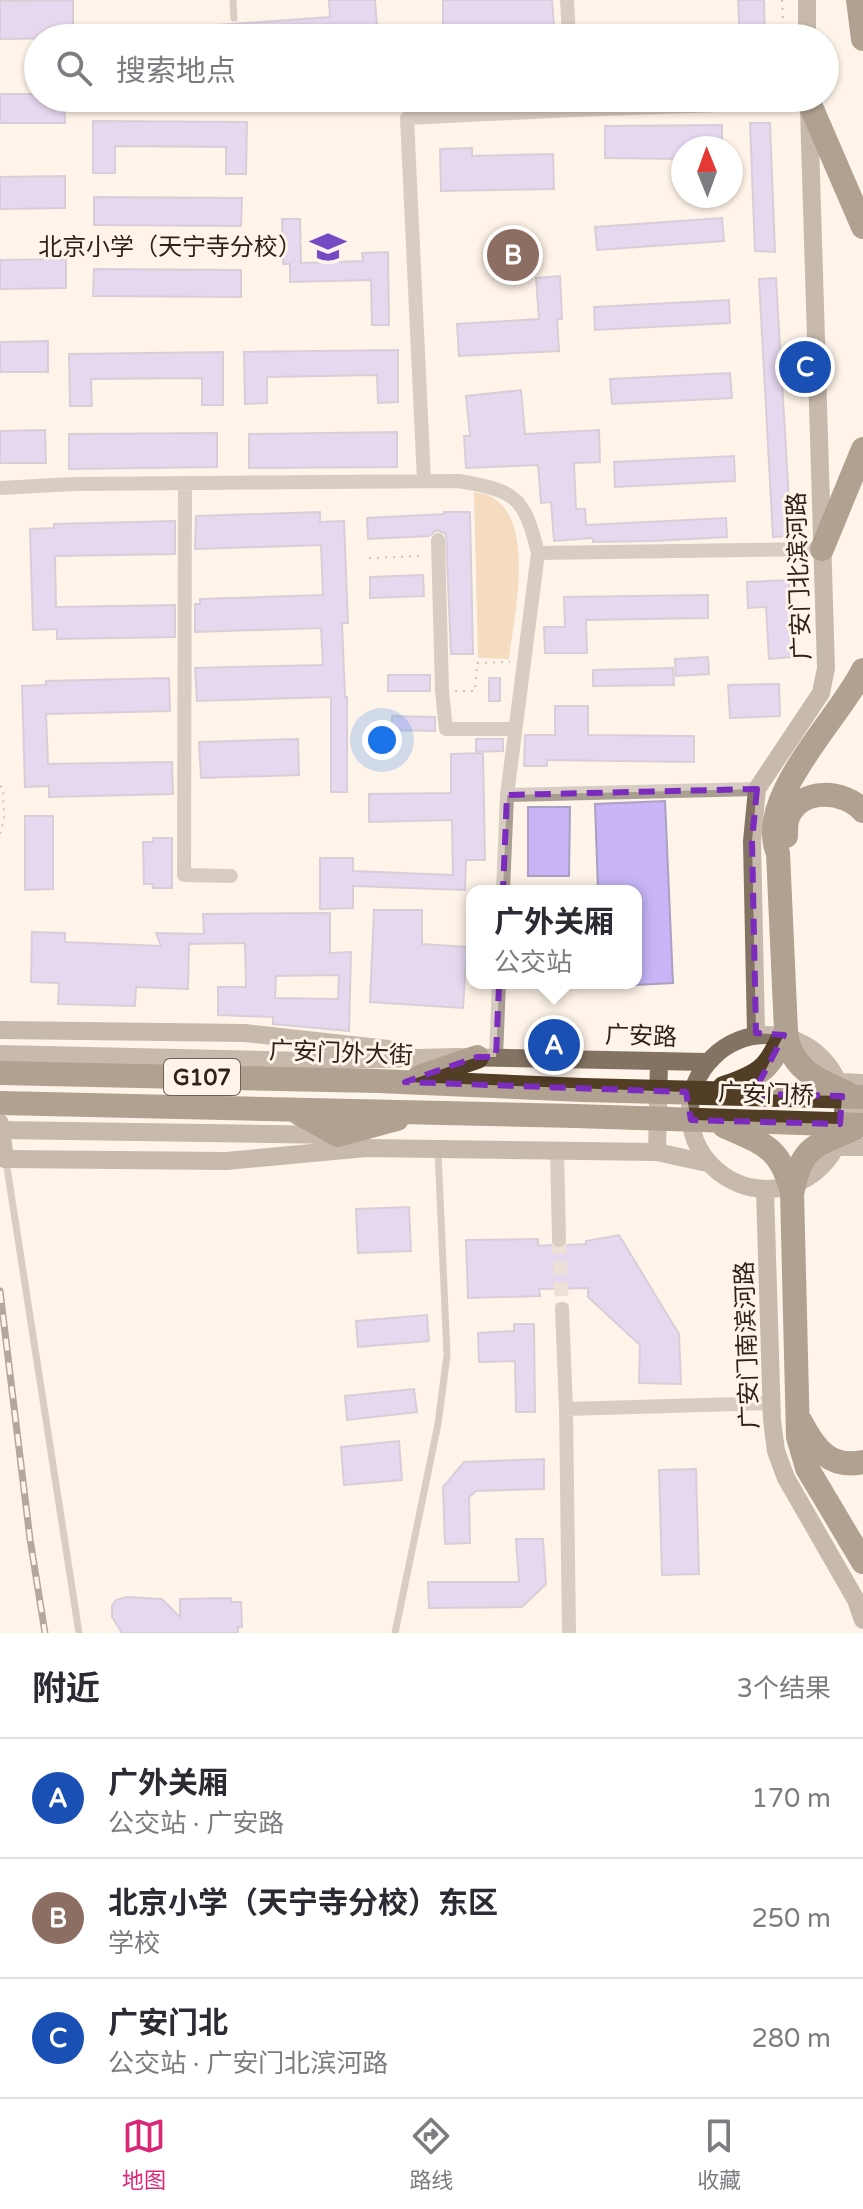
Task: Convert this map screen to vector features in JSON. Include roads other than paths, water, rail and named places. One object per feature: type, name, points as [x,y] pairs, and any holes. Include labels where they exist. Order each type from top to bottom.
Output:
[{"type":"highway","points":[[860,0],[863,9]]},
{"type":"highway","points":[[860,0],[863,39]]},
{"type":"highway","points":[[813,112],[863,227]]},
{"type":"highway","points":[[822,549],[863,449]]},
{"type":"highway","points":[[792,1192],[801,1159],[857,1109],[809,1074],[788,1048],[778,853],[773,830],[776,811],[785,791],[863,670]]},
{"type":"highway","points":[[778,853],[785,840],[789,816],[804,800],[819,795],[834,795],[849,800],[863,811]]},
{"type":"highway","points":[[709,1093],[748,1080],[768,1068],[786,1031]]},
{"type":"highway","points":[[405,1082],[476,1057]]},
{"type":"highway","points":[[306,1061],[378,1081]]},
{"type":"highway","name":"广安门外大街","points":[[0,1073],[378,1081],[583,1090]]},
{"type":"highway","name":"广安门桥","points":[[583,1090],[709,1093],[857,1109]]},
{"type":"highway","name":"G107","points":[[0,1103],[423,1112]]},
{"type":"highway","points":[[293,1109],[338,1135],[423,1112]]},
{"type":"highway","name":"广安门桥","points":[[423,1112],[712,1121],[857,1109]]},
{"type":"highway","points":[[712,1121],[763,1144],[780,1158],[786,1169],[792,1192],[798,1437],[807,1468],[863,1562]]},
{"type":"highway","points":[[799,1417],[818,1451],[849,1465],[863,1462]]},
{"type":"street","points":[[567,0],[568,24]]},
{"type":"street","points":[[807,0],[807,24]]},
{"type":"street","points":[[424,480],[407,118],[478,112]]},
{"type":"street","name":"广安门北滨河路","points":[[756,1033],[752,841],[757,789],[821,693],[826,668],[808,112]]},
{"type":"street","points":[[0,488],[424,480],[497,487],[516,499],[531,523],[538,553],[507,795],[503,885]]},
{"type":"street","points":[[185,483],[184,875],[231,876]]},
{"type":"street","points":[[438,548],[446,729],[515,729]]},
{"type":"street","points":[[538,553],[822,549]]},
{"type":"street","points":[[507,795],[757,789]]},
{"type":"street","points":[[0,1030],[245,1033],[476,1057],[497,989]]},
{"type":"street","name":"广安门桥","points":[[707,1163],[694,1141],[689,1108],[693,1085],[707,1062],[729,1044],[756,1033],[793,1036],[812,1048],[857,1109],[837,1147]]},
{"type":"street","name":"广安门外大街","points":[[0,1054],[306,1061],[476,1057]]},
{"type":"street","name":"广安路","points":[[476,1057],[707,1062]]},
{"type":"street","points":[[657,1152],[659,1061]]},
{"type":"street","points":[[0,1123],[5,1159],[226,1161],[366,1148],[657,1152],[707,1163],[734,1183],[765,1190],[787,1187],[809,1177],[837,1147],[857,1109]]},
{"type":"street","points":[[0,1130],[338,1135],[366,1148]]},
{"type":"street","points":[[557,1150],[559,1240]]},
{"type":"street","name":"广安门南滨河路","points":[[765,1190],[771,1403],[776,1451],[786,1478],[856,1600],[863,1620]]},
{"type":"street","points":[[562,1309],[569,1633]]},
{"type":"street","points":[[566,1409],[771,1403]]},
{"type":"lane","points":[[233,0],[234,18]]},
{"type":"lane","points":[[395,1633],[438,1424],[447,1355],[438,1149]]},
{"type":"lane","points":[[5,1159],[79,1633]]},
{"type":"tunnel","points":[[559,1240],[562,1309]]},
{"type":"railway","points":[[0,1291],[30,1539],[45,1633]]},
{"type":"place","name":"北京小学（天宁寺分校）","points":[[328,247]]},
{"type":"place","name":"北京小学（天宁寺分校）东区","points":[[513,255]]},
{"type":"place","name":"广安门北","points":[[805,367]]},
{"type":"place","name":"广外关厢","points":[[554,1045]]}]
